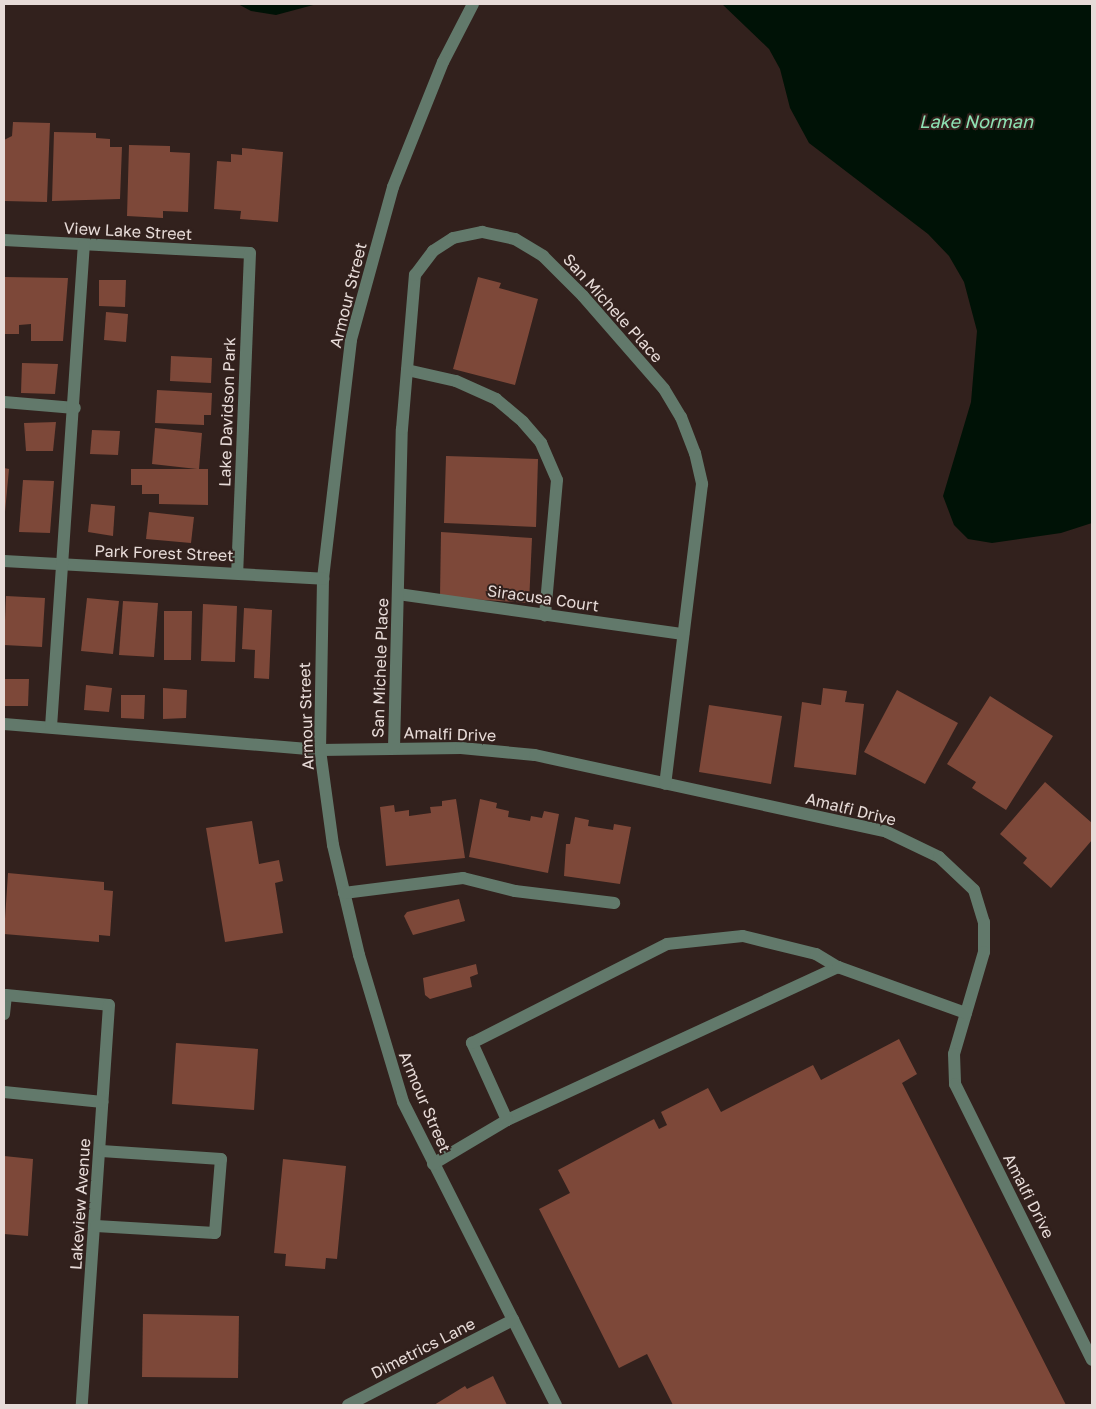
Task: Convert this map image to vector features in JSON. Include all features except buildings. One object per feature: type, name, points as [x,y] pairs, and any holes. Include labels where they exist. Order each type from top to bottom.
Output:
[{"type":"street","name":"Armour Street","points":[[473,4],[443,62],[393,187],[351,340],[323,579],[320,750],[333,845],[344,893],[384,1046],[403,1102],[556,1405]]},
{"type":"street","name":"San Michele Place","points":[[394,748],[407,370],[415,275],[433,251],[453,238],[482,232],[515,239],[543,256],[583,296],[664,390],[681,417],[695,453],[702,484],[664,784]]},
{"type":"street","name":"View Lake Street","points":[[4,240],[250,253]]},
{"type":"street","points":[[51,727],[65,565],[84,245]]},
{"type":"street","name":"Lake Davidson Park","points":[[237,572],[250,253]]},
{"type":"street","points":[[407,370],[456,381],[496,400],[523,422],[541,443],[557,480],[545,615]]},
{"type":"street","points":[[4,402],[75,408]]},
{"type":"street","name":"Park Forest Street","points":[[4,561],[237,572],[323,579]]},
{"type":"street","name":"Siracusa Court","points":[[398,594],[683,634]]},
{"type":"street","name":"Amalfi Drive","points":[[4,724],[320,750],[461,748],[535,754],[887,832],[940,857],[974,890],[984,922],[984,952],[954,1054],[955,1084],[1092,1360]]},
{"type":"street","points":[[344,893],[462,878],[516,891],[614,903]]},
{"type":"street","points":[[507,1120],[472,1043],[667,944],[743,936],[816,954],[838,967],[966,1013]]},
{"type":"street","points":[[433,1164],[507,1120],[838,967]]},
{"type":"street","name":"Lakeview Avenue","points":[[4,1014],[6,995],[109,1005],[96,1226],[82,1405]]},
{"type":"street","points":[[4,1092],[102,1102]]},
{"type":"street","points":[[96,1226],[215,1233],[221,1159],[100,1151]]},
{"type":"street","name":"Dimetrics Lane","points":[[348,1405],[513,1320]]},
{"type":"water","points":[[238,4],[317,4],[276,15],[251,11]]},
{"type":"water","name":"Lake Norman","points":[[722,4],[1092,4],[1092,523],[1061,533],[992,543],[968,539],[954,525],[943,496],[971,402],[977,331],[964,282],[949,256],[928,234],[809,143],[790,108],[780,69],[769,49]]}]
